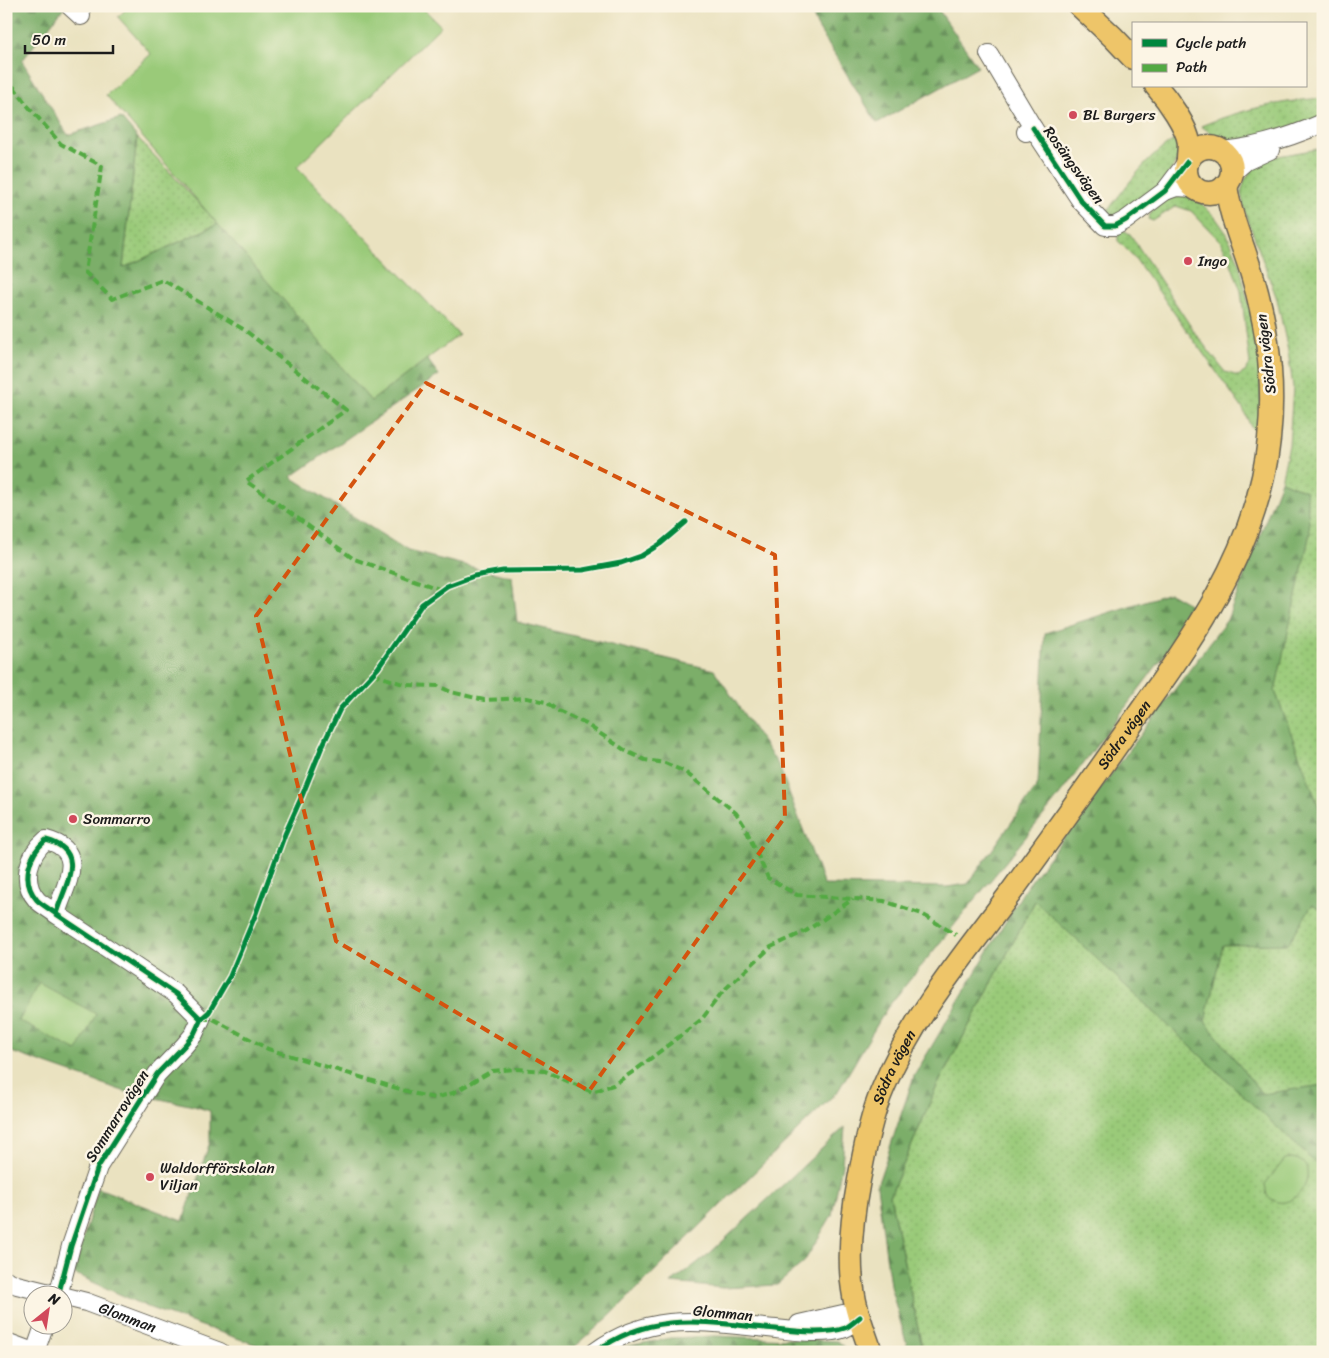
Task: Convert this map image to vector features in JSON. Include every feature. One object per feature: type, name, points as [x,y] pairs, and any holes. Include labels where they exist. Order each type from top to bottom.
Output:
[{"type":"main road","points":[[1080,6],[1132,57]]},
{"type":"main road","points":[[1161,93],[1216,149],[1230,160],[1228,180],[1215,192],[1198,190],[1186,176],[1189,142],[1161,93]]},
{"type":"main road","points":[[1188,161],[1197,150],[1216,149]]},
{"type":"main road","name":"Södra vägen","points":[[860,1317],[863,1299],[859,1256],[857,1190],[868,1136],[883,1086],[920,1016],[1048,842],[1179,658],[1209,610],[1239,550],[1255,511],[1264,474],[1268,440],[1272,402],[1271,375],[1265,325],[1253,279],[1230,209],[1228,180]]},
{"type":"main road","name":"Södra vägen","points":[[1198,190],[1241,243]]},
{"type":"main road","points":[[860,1317],[871,1352]]},
{"type":"street","name":"Rosängsvägen","points":[[989,54],[1030,130],[1081,200],[1105,226],[1115,226],[1126,220],[1165,191],[1188,161]]},
{"type":"street","points":[[1216,149],[1237,149],[1279,139],[1323,123]]},
{"type":"street","points":[[1228,180],[1246,161],[1261,153],[1323,133]]},
{"type":"street","name":"Rosängsvägen","points":[[1165,191],[1176,187],[1198,190]]},
{"type":"street","name":"Sommarrovägen","points":[[56,914],[176,994],[201,1019],[194,1034],[157,1074],[98,1167],[71,1246],[62,1286]]},
{"type":"street","name":"Glomman","points":[[6,1280],[22,1286]]},
{"type":"street","name":"Glomman","points":[[72,1298],[220,1352]]},
{"type":"street","name":"Glomman","points":[[595,1352],[605,1344],[633,1330],[665,1322],[699,1322],[812,1333],[844,1328],[860,1317]]},
{"type":"street","points":[[6,1342],[34,1352],[40,1336]]},
{"type":"highlighted area","points":[[426,383],[775,555],[785,817],[589,1091],[336,941],[256,616]]},
{"type":"green space","points":[[6,6],[65,6],[22,61],[68,135],[121,118],[137,137],[123,268],[218,224],[371,401],[427,359],[439,375],[291,477],[408,551],[512,577],[517,622],[714,670],[779,766],[824,885],[947,887],[968,884],[1038,785],[1045,633],[1170,593],[1196,608],[1185,628],[1055,801],[887,1008],[838,1091],[611,1315],[569,1352],[277,1352],[150,1308],[73,1273],[98,1188],[183,1221],[210,1142],[210,1111],[126,1092],[6,1050]]},
{"type":"green space","points":[[129,6],[421,6],[441,26],[297,167],[459,335],[371,401],[106,95],[151,54],[118,17]]},
{"type":"green space","points":[[809,6],[936,6],[978,67],[877,123],[817,26]]},
{"type":"green space","points":[[1323,98],[1323,118],[1286,132],[1231,143],[1215,136],[1201,126],[1230,115],[1260,107]]},
{"type":"green space","points":[[1181,136],[1176,147],[1181,154],[1163,181],[1130,210],[1117,216],[1108,215],[1108,210],[1150,159]]},
{"type":"green space","points":[[137,137],[218,224],[123,268]]},
{"type":"green space","points":[[1323,148],[1323,1352],[923,1352],[890,1196],[937,1086],[1035,901],[1238,623],[1305,491],[1281,481],[1289,445],[1293,387],[1288,351],[1277,299],[1245,212],[1241,193],[1245,180],[1262,159]]},
{"type":"green space","points":[[1175,195],[1190,196],[1202,204],[1215,217],[1227,234],[1239,262],[1259,350],[1262,433],[1257,432],[1251,427],[1243,409],[1134,257],[1118,241],[1118,235],[1123,230],[1130,234],[1195,333],[1225,372],[1238,376],[1245,372],[1250,364],[1241,291],[1221,242],[1191,211],[1176,206],[1153,221],[1148,219],[1155,207]]},
{"type":"green space","points":[[1281,481],[1306,491],[1310,533],[1275,691],[1323,818],[1323,911],[1312,905],[1288,944],[1223,945],[1205,1021],[1262,1094],[1323,1085],[1323,1170],[1035,901],[937,1086],[890,1196],[923,1352],[909,1352],[890,1285],[877,1186],[914,1076],[1025,889],[1227,620]]},
{"type":"green space","points":[[39,983],[96,1014],[77,1051],[19,1021]]},
{"type":"green space","points":[[845,1127],[842,1165],[832,1215],[804,1262],[777,1285],[723,1288],[671,1283],[710,1253]]},
{"type":"green space","points":[[1291,1158],[1302,1162],[1307,1169],[1307,1179],[1296,1197],[1287,1202],[1277,1202],[1267,1195],[1265,1184],[1285,1159]]},
{"type":"green space","points":[[715,1336],[837,1341],[851,1352],[618,1352],[624,1347],[670,1338]]},
{"type":"marked path","points":[[13,86],[61,144],[102,166],[85,272],[112,299],[163,280],[246,331],[346,410],[246,481],[354,559],[442,590]]},
{"type":"marked path","points":[[373,674],[406,685],[438,686],[451,692],[484,700],[527,698],[546,702],[558,711],[586,724],[626,751],[645,760],[665,763],[685,772],[736,813],[744,825],[768,878],[797,895],[884,901],[922,914],[956,935]]},
{"type":"marked path","points":[[201,1019],[213,1019],[268,1049],[416,1094],[435,1098],[453,1093],[492,1071],[516,1069],[545,1071],[592,1092],[613,1085],[702,1019],[723,991],[771,947],[806,931],[853,899]]},
{"type":"cycle path","points":[[1033,128],[1081,201],[1105,226],[1115,226],[1126,220],[1165,191],[1187,162]]},
{"type":"cycle path","points":[[201,1019],[209,1012],[230,976],[255,916],[285,834],[340,709],[378,668],[422,604],[447,586],[474,576],[503,571],[583,570],[621,563],[641,556],[660,544],[686,522]]},
{"type":"cycle path","points":[[46,840],[59,845],[67,853],[70,861],[68,882],[56,914],[37,900],[29,885],[28,876],[31,860],[46,840]]},
{"type":"cycle path","points":[[56,914],[176,994],[201,1019],[194,1034],[157,1074],[98,1167],[71,1246],[61,1286]]},
{"type":"cycle path","points":[[595,1352],[617,1338],[639,1329],[660,1324],[704,1322],[820,1332],[845,1328],[860,1317]]},
{"type":"place","name":"BL Burgers","points":[[1073,115]]},
{"type":"place","name":"Ingo","points":[[1188,261]]},
{"type":"place","name":"Sommarro","points":[[73,819]]},
{"type":"place","name":"Waldorfförskolan Viljan","points":[[150,1177]]}]
